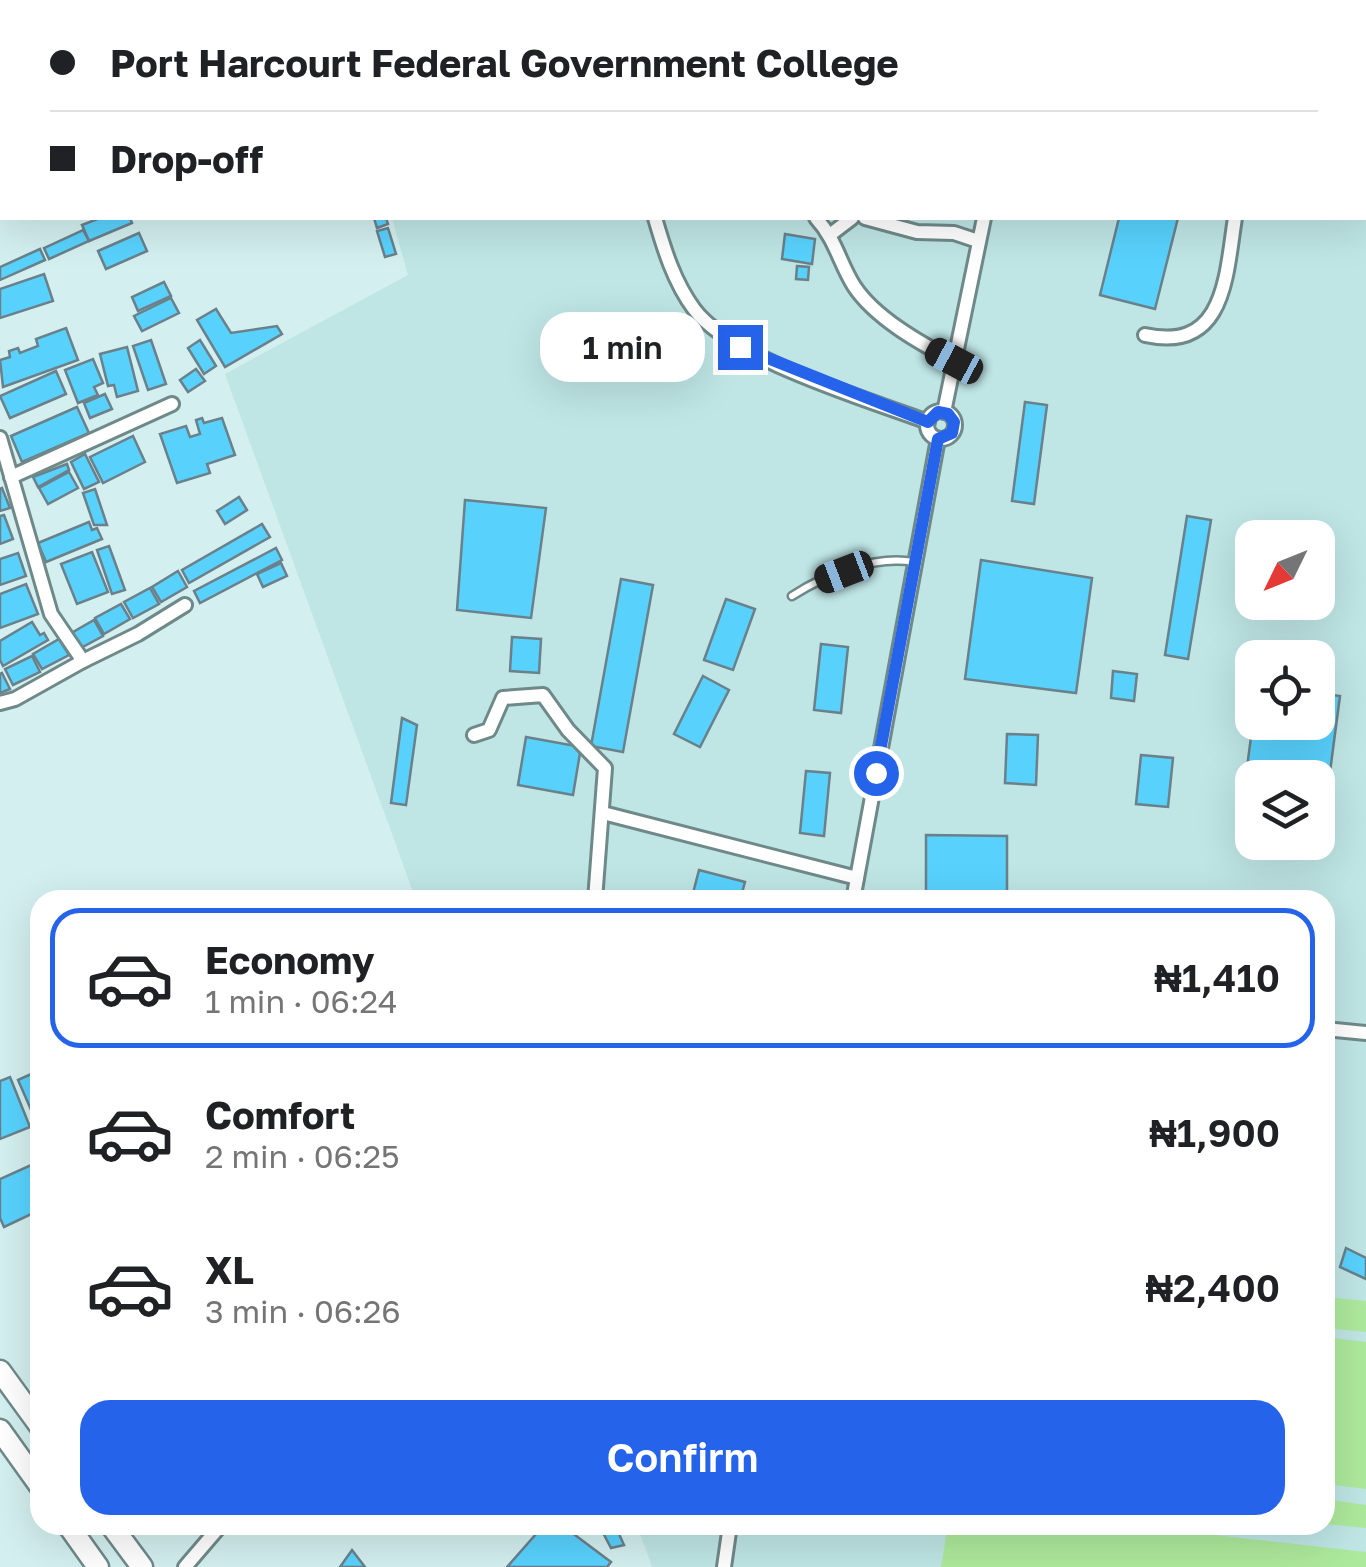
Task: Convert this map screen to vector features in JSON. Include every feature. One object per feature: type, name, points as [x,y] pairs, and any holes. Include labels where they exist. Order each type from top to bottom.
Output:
[{"type":"main road","points":[[0,1371],[30,1412]]},
{"type":"main road","points":[[0,1430],[30,1472]]},
{"type":"main road","points":[[75,1535],[98,1567]]},
{"type":"main road","points":[[119,1535],[142,1567]]},
{"type":"street","points":[[656,220],[679,285],[696,312],[715,329],[768,360],[928,422]]},
{"type":"street","points":[[818,220],[831,234],[855,287],[907,336],[954,361]]},
{"type":"street","points":[[831,234],[849,220]]},
{"type":"street","points":[[872,220],[917,232],[954,233],[978,241]]},
{"type":"street","points":[[944,412],[983,220]]},
{"type":"street","points":[[1146,335],[1167,340],[1185,336],[1213,314],[1221,302],[1235,220]]},
{"type":"street","points":[[11,476],[172,404]]},
{"type":"street","points":[[944,412],[952,418],[954,428],[949,437],[938,439],[930,433],[928,422],[934,414],[944,412]]},
{"type":"street","points":[[0,438],[51,614],[82,661]]},
{"type":"street","points":[[855,890],[938,439]]},
{"type":"street","points":[[0,702],[15,699],[186,605]]},
{"type":"street","points":[[474,735],[489,730],[502,698],[543,695],[568,730],[605,768],[596,890]]},
{"type":"street","points":[[603,813],[857,878]]},
{"type":"street","points":[[1335,1030],[1366,1033]]},
{"type":"street","points":[[185,1567],[213,1535]]},
{"type":"street","points":[[724,1567],[729,1535]]},
{"type":"lane","points":[[792,596],[808,586],[882,560],[915,562]]},
{"type":"shaded area","points":[[393,220],[1366,220],[1366,1567],[652,1567],[641,1535],[1335,1535],[1335,890],[412,890],[225,374],[408,275]]},
{"type":"green space","points":[[1335,1298],[1366,1301],[1366,1332],[1335,1329]]},
{"type":"green space","points":[[1335,1338],[1366,1342],[1366,1489],[1335,1485]]},
{"type":"green space","points":[[1335,1500],[1366,1505],[1366,1528],[1335,1525]]},
{"type":"green space","points":[[946,1535],[1216,1535],[1366,1552],[1366,1567],[941,1567]]},
{"type":"building","points":[[95,220],[132,223],[89,241],[82,225]]},
{"type":"building","points":[[375,220],[387,220],[388,224],[377,228]]},
{"type":"building","points":[[1119,220],[1177,220],[1155,309],[1100,295]]},
{"type":"building","points":[[388,228],[396,254],[385,257],[377,231]]},
{"type":"building","points":[[83,230],[89,241],[49,259],[44,248]]},
{"type":"building","points":[[139,233],[147,251],[106,269],[98,251]]},
{"type":"building","points":[[785,234],[815,239],[812,264],[782,259]]},
{"type":"building","points":[[40,249],[45,260],[0,280],[0,267]]},
{"type":"building","points":[[797,266],[809,267],[808,280],[796,279]]},
{"type":"building","points":[[44,274],[53,301],[0,318],[0,289]]},
{"type":"building","points":[[164,282],[171,296],[138,311],[132,297]]},
{"type":"building","points":[[171,298],[179,313],[142,331],[134,316]]},
{"type":"building","points":[[216,309],[231,333],[277,326],[282,334],[225,367],[197,320]]},
{"type":"building","points":[[66,328],[78,360],[3,387],[0,360],[10,357],[9,351],[18,348],[20,353],[38,346],[36,339]]},
{"type":"building","points":[[151,340],[166,384],[148,390],[133,346]]},
{"type":"building","points":[[200,340],[216,366],[204,374],[188,348]]},
{"type":"building","points":[[127,347],[138,391],[117,397],[114,385],[108,386],[100,354]]},
{"type":"building","points":[[93,359],[103,383],[94,387],[98,395],[78,403],[65,370]]},
{"type":"building","points":[[196,369],[205,381],[188,392],[180,380]]},
{"type":"building","points":[[56,371],[66,394],[10,418],[0,396]]},
{"type":"building","points":[[105,394],[112,409],[90,418],[84,403]]},
{"type":"building","points":[[1025,402],[1047,405],[1034,504],[1012,501]]},
{"type":"building","points":[[77,407],[89,433],[22,462],[11,436]]},
{"type":"building","points":[[202,418],[204,423],[222,418],[235,455],[207,464],[210,473],[177,483],[160,434],[186,426],[190,437],[200,434],[196,420]]},
{"type":"building","points":[[133,436],[145,462],[103,483],[90,457]]},
{"type":"building","points":[[85,454],[99,482],[84,489],[71,462]]},
{"type":"building","points":[[67,464],[69,470],[38,487],[33,477]]},
{"type":"building","points":[[69,472],[78,488],[48,504],[39,488]]},
{"type":"building","points":[[0,489],[10,508],[0,511]]},
{"type":"building","points":[[95,489],[107,525],[94,525],[83,493]]},
{"type":"building","points":[[239,497],[247,510],[225,524],[217,511]]},
{"type":"building","points":[[465,500],[546,508],[531,618],[457,610]]},
{"type":"building","points":[[4,515],[13,539],[0,544],[0,516]]},
{"type":"building","points":[[1187,516],[1211,520],[1188,659],[1165,655]]},
{"type":"building","points":[[89,522],[102,539],[46,562],[38,543]]},
{"type":"building","points":[[262,524],[270,537],[189,583],[182,570]]},
{"type":"building","points":[[109,546],[125,590],[112,594],[97,550]]},
{"type":"building","points":[[276,548],[282,560],[200,603],[194,591]]},
{"type":"building","points":[[92,552],[108,592],[77,604],[61,564]]},
{"type":"building","points":[[18,553],[26,576],[0,585],[0,559]]},
{"type":"building","points":[[981,560],[1092,578],[1076,693],[965,679]]},
{"type":"building","points":[[281,563],[287,576],[263,587],[257,574]]},
{"type":"building","points":[[178,571],[187,587],[161,602],[152,587]]},
{"type":"building","points":[[621,579],[653,585],[623,752],[591,746]]},
{"type":"building","points":[[26,584],[38,614],[0,628],[0,594]]},
{"type":"building","points":[[150,588],[159,604],[133,618],[124,602]]},
{"type":"building","points":[[726,599],[755,609],[733,670],[704,660]]},
{"type":"building","points":[[121,604],[130,619],[104,634],[95,618]]},
{"type":"building","points":[[94,620],[103,636],[77,650],[68,635]]},
{"type":"building","points":[[32,622],[48,640],[3,666],[0,641]]},
{"type":"building","points":[[512,637],[541,639],[539,673],[510,671]]},
{"type":"building","points":[[59,639],[69,655],[42,669],[33,654]]},
{"type":"building","points":[[821,644],[848,647],[841,713],[814,710]]},
{"type":"building","points":[[32,656],[40,672],[13,685],[5,669]]},
{"type":"building","points":[[1113,671],[1137,674],[1134,701],[1111,698]]},
{"type":"building","points":[[0,674],[10,689],[0,693]]},
{"type":"building","points":[[703,676],[729,690],[700,747],[674,734]]},
{"type":"building","points":[[1335,695],[1340,696],[1335,734]]},
{"type":"building","points":[[402,718],[417,725],[406,805],[391,803]]},
{"type":"building","points":[[1007,734],[1038,735],[1036,785],[1005,783]]},
{"type":"building","points":[[526,737],[581,747],[573,795],[518,785]]},
{"type":"building","points":[[1251,740],[1334,740],[1332,760],[1248,760]]},
{"type":"building","points":[[1141,755],[1173,758],[1168,807],[1136,804]]},
{"type":"building","points":[[806,771],[830,773],[824,836],[800,833]]},
{"type":"building","points":[[926,835],[1007,836],[1007,890],[926,890]]},
{"type":"building","points":[[699,870],[745,882],[743,890],[694,890]]},
{"type":"building","points":[[30,1075],[30,1107],[18,1080]]},
{"type":"building","points":[[10,1077],[30,1127],[0,1139],[0,1081]]},
{"type":"building","points":[[30,1166],[30,1215],[4,1227],[0,1218],[0,1179]]},
{"type":"building","points":[[1346,1248],[1366,1258],[1366,1279],[1340,1267]]},
{"type":"building","points":[[535,1535],[575,1535],[611,1562],[607,1567],[507,1567]]},
{"type":"building","points":[[604,1535],[620,1535],[624,1545],[611,1548]]},
{"type":"building","points":[[352,1550],[365,1567],[340,1567]]},
{"type":"route","points":[[740,347],[928,422],[934,414],[944,412],[954,422],[949,437],[938,439],[876,773]]}]
